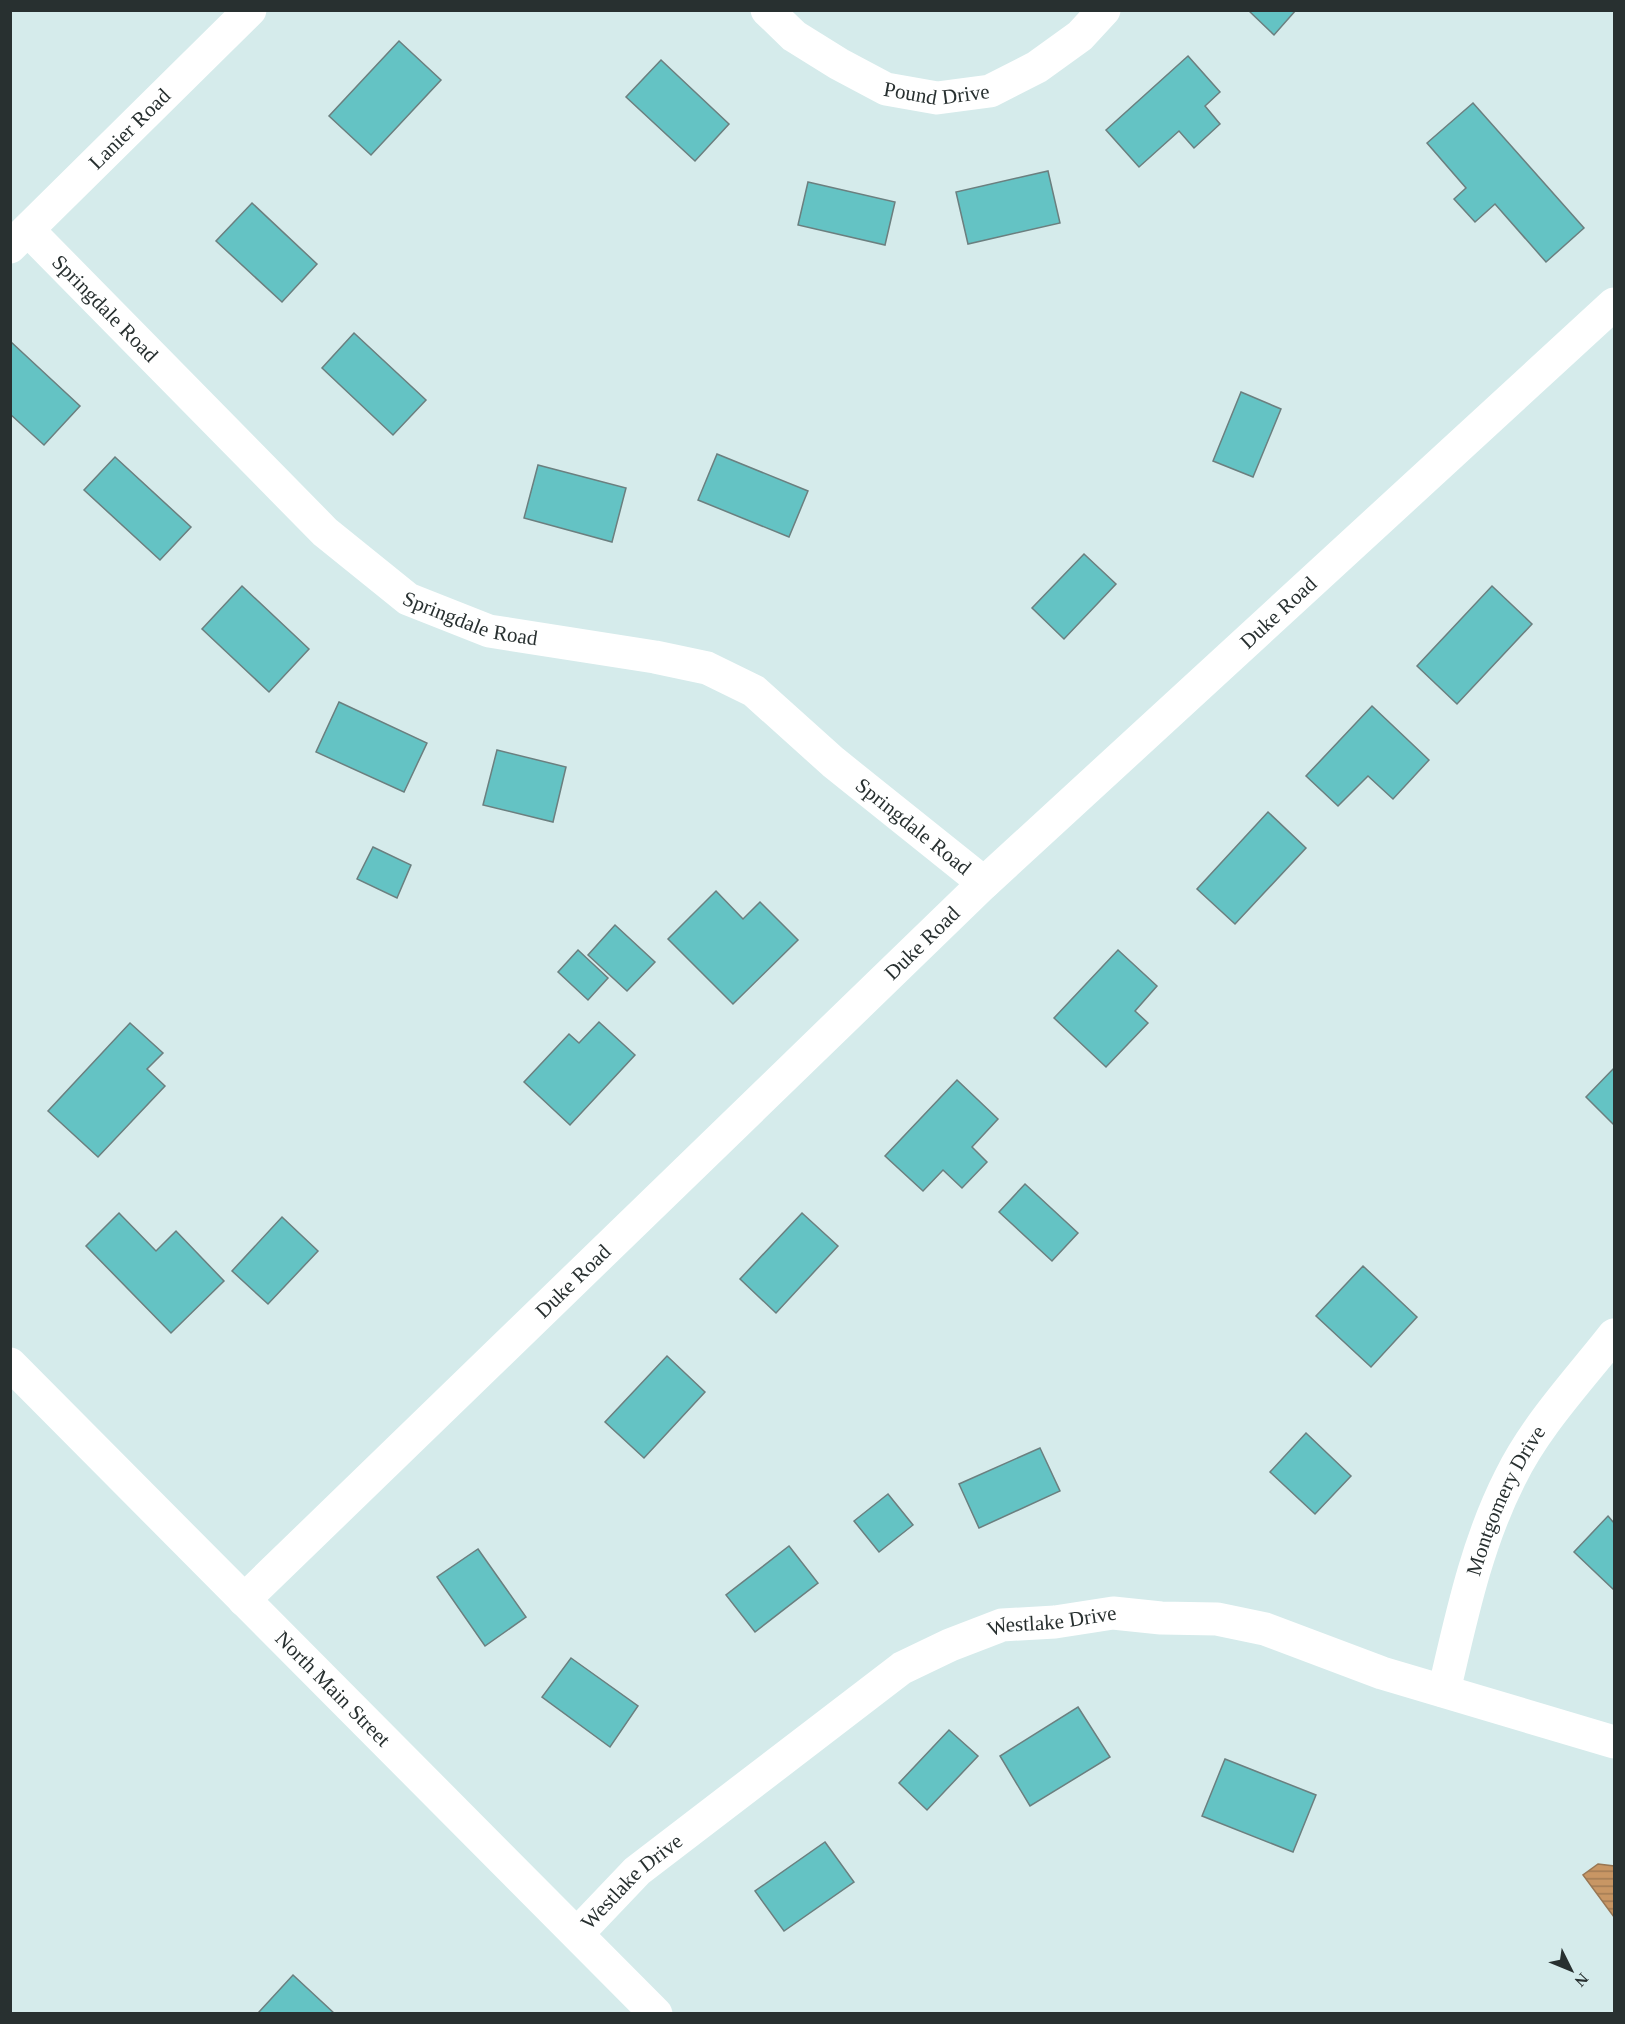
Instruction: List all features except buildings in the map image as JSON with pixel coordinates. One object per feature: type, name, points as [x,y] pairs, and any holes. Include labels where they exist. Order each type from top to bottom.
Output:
[{"type":"street","name":"Lanier Road","points":[[19,238],[250,10]]},
{"type":"street","name":"Pound Drive","points":[[767,10],[794,36],[886,89],[937,98],[990,91],[1037,67],[1080,36],[1104,10]]},
{"type":"street","name":"Springdale Road","points":[[19,238],[325,532],[408,599],[489,631],[655,657],[707,668],[754,691],[833,762],[984,883]]},
{"type":"street","name":"Duke Road","points":[[244,1600],[984,883],[1614,304]]},
{"type":"street","name":"Montgomery Drive","points":[[1444,1691],[1467,1596],[1488,1524],[1511,1476],[1538,1431],[1614,1335]]},
{"type":"street","name":"North Main Street","points":[[10,1364],[657,2013]]},
{"type":"street","name":"Westlake Drive","points":[[577,1934],[637,1871],[902,1668],[950,1645],[1002,1625],[1055,1622],[1113,1613],[1161,1618],[1217,1619],[1266,1629],[1382,1672],[1614,1742]]},
{"type":"shaded area","points":[[1598,1864],[1614,1866],[1614,1917],[1583,1875]]}]
